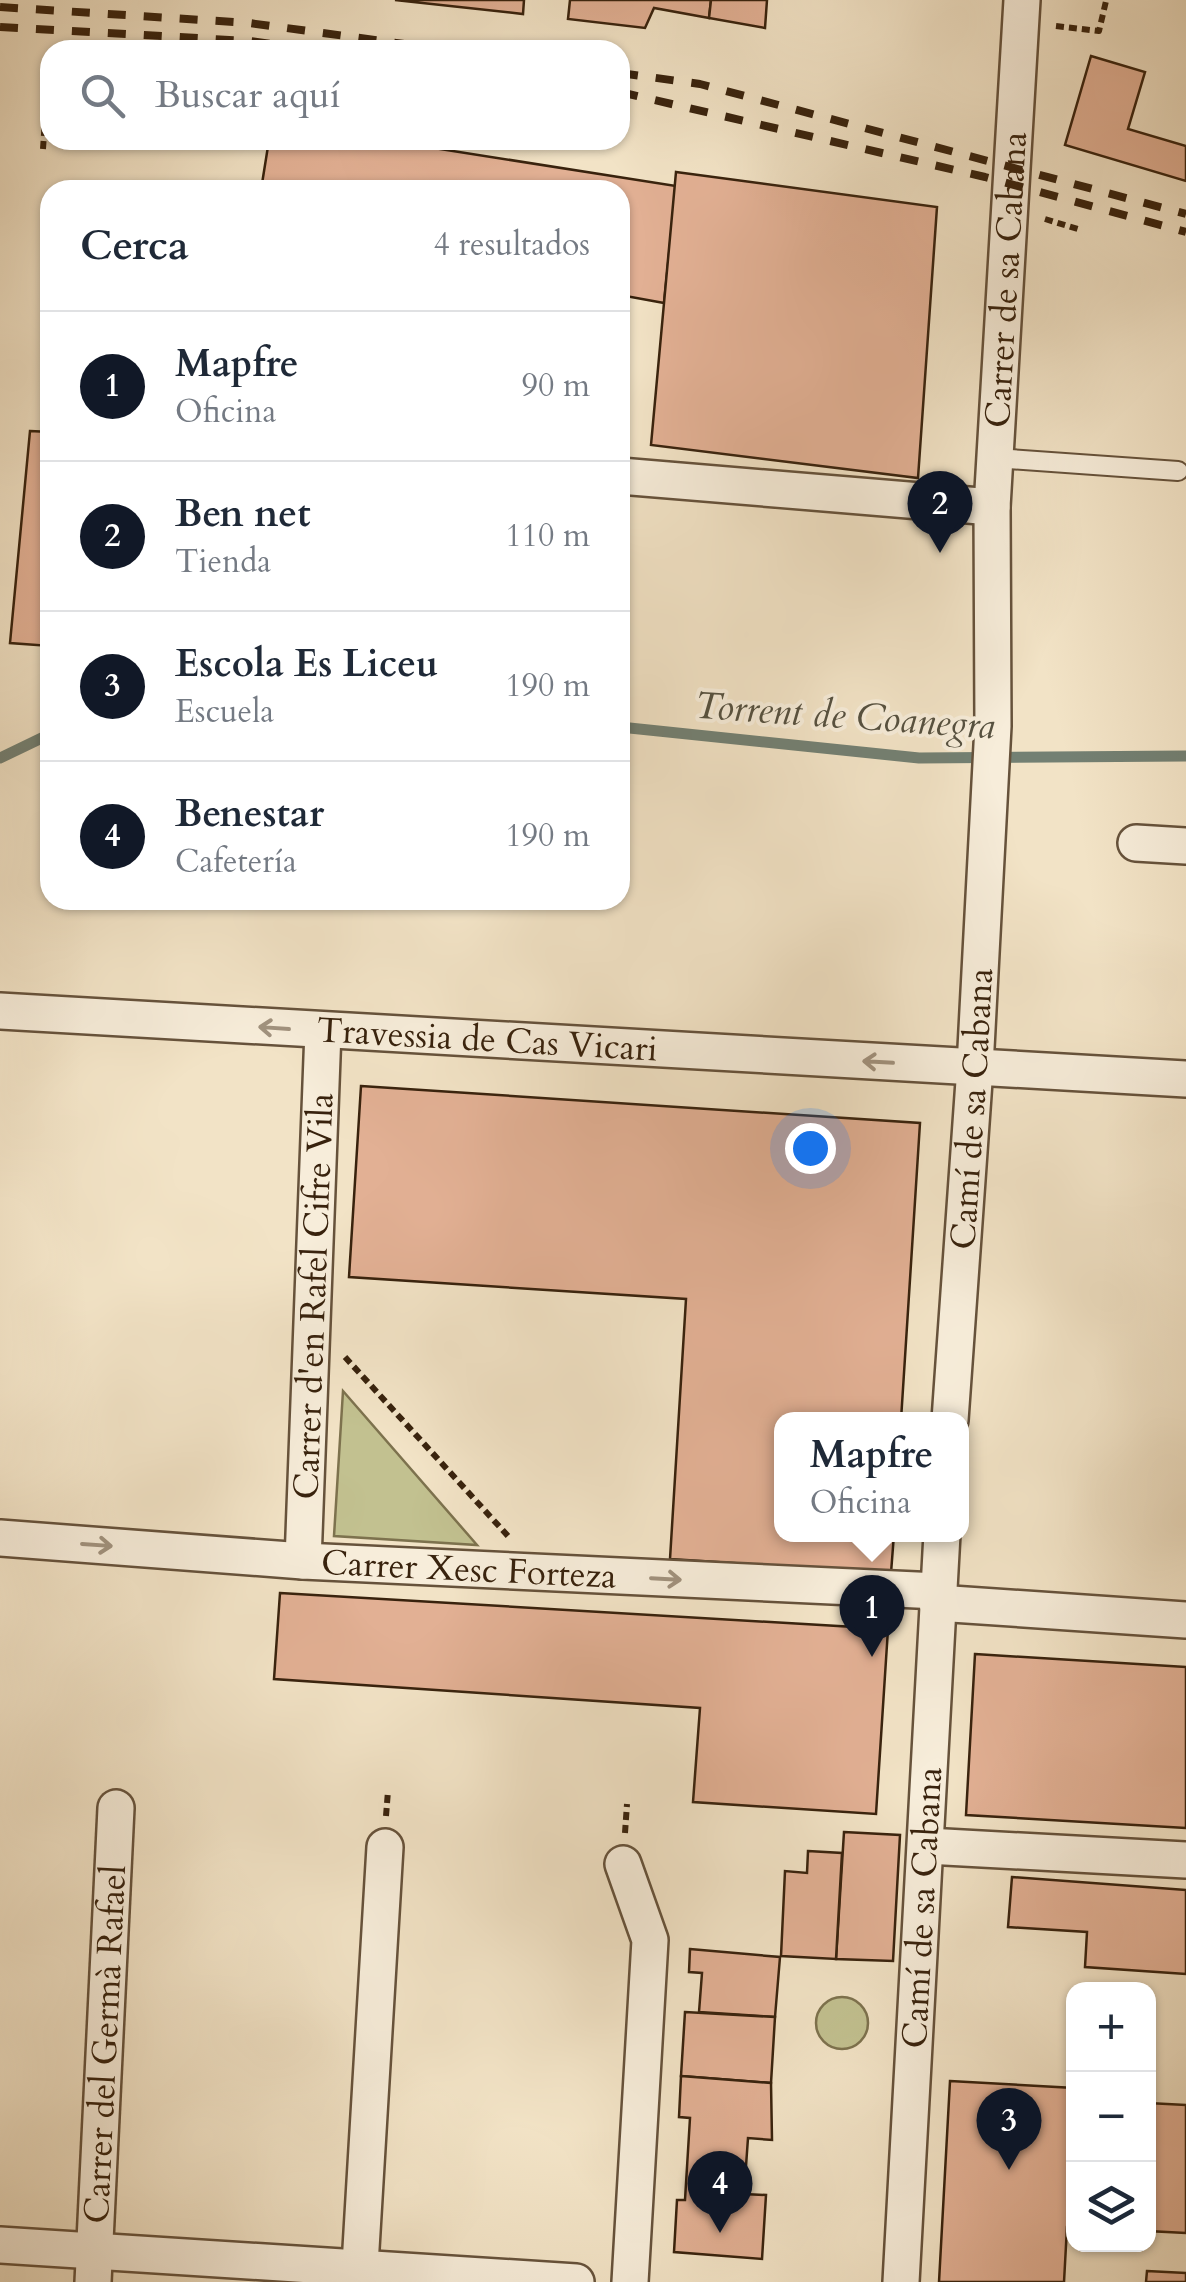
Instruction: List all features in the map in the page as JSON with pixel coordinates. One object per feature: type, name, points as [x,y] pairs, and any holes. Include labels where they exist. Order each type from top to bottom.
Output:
[{"type":"street","name":"Carrer de sa Cabana","points":[[989,799],[993,726],[992,507],[1033,12]]},
{"type":"street","points":[[630,477],[992,507]]},
{"type":"street","name":"Camí de sa Cabana","points":[[951,1412],[976,1067],[989,799]]},
{"type":"street","points":[[1136,843],[1186,846]]},
{"type":"street","name":"Travessia de Cas Vicari","points":[[0,1012],[1186,1078]]},
{"type":"street","name":"Carrer d'en Rafel Cifre Vila","points":[[303,1561],[322,1032]]},
{"type":"street","name":"Carrer Xesc Forteza","points":[[0,1538],[303,1561],[938,1597],[1186,1620]]},
{"type":"street","name":"Camí de sa Cabana","points":[[901,2282],[941,1542]]},
{"type":"street","name":"Carrer del Germà Rafael","points":[[94,2266],[116,1808]]},
{"type":"street","points":[[927,1846],[1186,1860]]},
{"type":"street","points":[[359,2275],[384,1848]]},
{"type":"street","points":[[623,1864],[650,1940],[630,2282]]},
{"type":"street","points":[[0,2244],[94,2266],[576,2282]]},
{"type":"lane","points":[[995,458],[1178,471]]},
{"type":"path","points":[[1033,12],[1099,31],[1106,2]]},
{"type":"path","points":[[1036,216],[1078,229]]},
{"type":"path","points":[[312,1316],[543,1574]]},
{"type":"shaded area","points":[[343,1391],[477,1545],[334,1536]]},
{"type":"shaded area","points":[[842,1997],[860,2005],[868,2023],[860,2041],[842,2049],[824,2041],[816,2023],[824,2005]]},
{"type":"building","points":[[395,0],[524,0],[523,14]]},
{"type":"building","points":[[570,0],[711,0],[709,18],[654,8],[645,28],[568,19]]},
{"type":"building","points":[[711,0],[767,0],[765,28],[709,18]]},
{"type":"building","points":[[1091,56],[1145,72],[1128,129],[1186,146],[1186,181],[1065,145]]},
{"type":"building","points":[[267,150],[447,150],[676,186],[664,303],[630,297],[630,180],[263,180]]},
{"type":"building","points":[[676,172],[937,207],[918,478],[651,445]]},
{"type":"building","points":[[30,431],[40,432],[40,645],[10,643]]},
{"type":"building","points":[[361,1086],[920,1123],[902,1412],[774,1412],[774,1542],[893,1542],[891,1573],[670,1559],[686,1299],[349,1277]]},
{"type":"building","points":[[280,1593],[888,1629],[876,1814],[693,1802],[700,1708],[274,1679]]},
{"type":"building","points":[[975,1654],[1186,1667],[1186,1828],[966,1815]]},
{"type":"building","points":[[844,1832],[900,1835],[893,1961],[836,1959]]},
{"type":"building","points":[[808,1851],[842,1853],[836,1959],[781,1956],[785,1871],[807,1873]]},
{"type":"building","points":[[1012,1877],[1186,1890],[1186,1974],[1085,1967],[1087,1932],[1008,1927]]},
{"type":"building","points":[[690,1949],[780,1957],[775,2017],[699,2012],[702,1973],[689,1972]]},
{"type":"building","points":[[685,2012],[775,2017],[771,2083],[681,2076]]},
{"type":"building","points":[[681,2076],[771,2083],[772,2140],[748,2138],[744,2194],[766,2195],[762,2259],[674,2252],[677,2200],[685,2200],[690,2118],[679,2117]]},
{"type":"building","points":[[950,2081],[1066,2088],[1064,2282],[939,2282]]},
{"type":"building","points":[[1156,2103],[1186,2105],[1186,2233],[1156,2231]]},
{"type":"building","points":[[1147,2271],[1186,2273],[1186,2282],[1146,2282]]},
{"type":"waterway","name":"Torrent de Coanegra","points":[[630,728],[919,758],[1186,756]]},
{"type":"waterway","name":"Torrent de Coanegra","points":[[0,758],[40,739]]},
{"type":"railway","points":[[0,7],[249,23],[375,40]]},
{"type":"railway","points":[[0,27],[231,40]]},
{"type":"railway","points":[[630,74],[700,84],[1186,214]]},
{"type":"railway","points":[[630,94],[985,177],[1186,232]]},
{"type":"place","name":"Ben net","points":[[940,553]]},
{"type":"place","name":"Mapfre","points":[[872,1657]]},
{"type":"place","name":"Escola Es Liceu","points":[[1009,2170]]},
{"type":"place","name":"Benestar","points":[[720,2233]]}]
